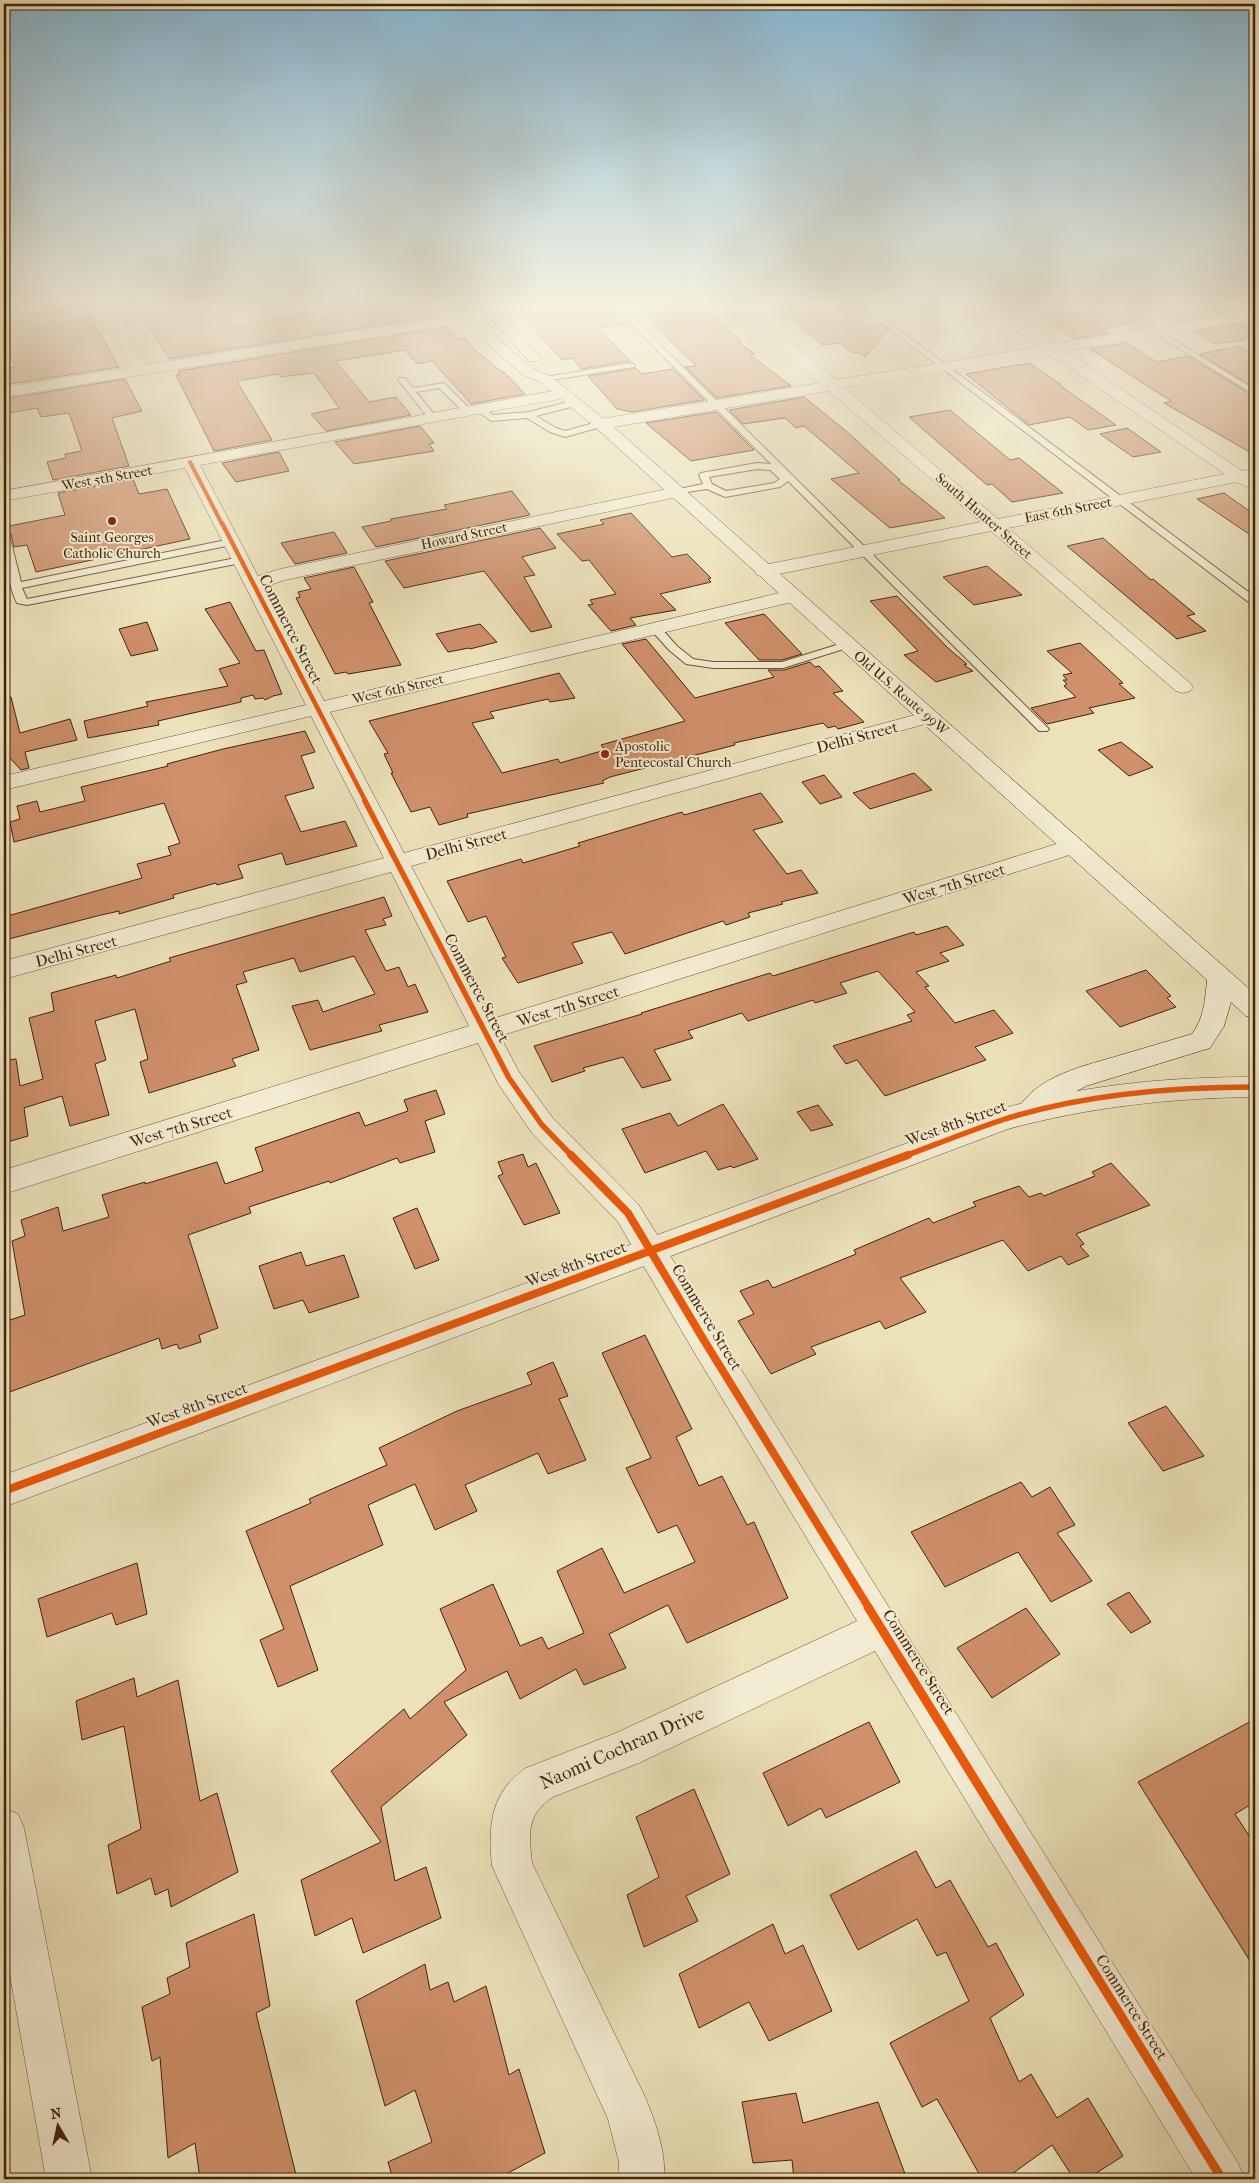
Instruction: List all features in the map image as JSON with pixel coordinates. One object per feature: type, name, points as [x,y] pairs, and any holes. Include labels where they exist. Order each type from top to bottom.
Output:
[{"type":"street","name":"West 5th Street","points":[[4,496],[491,408]]},
{"type":"street","name":"Old U.S. Route 99W","points":[[582,408],[1255,1009]]},
{"type":"street","points":[[601,424],[699,408]]},
{"type":"street","name":"South Hunter Street","points":[[858,408],[1183,687]]},
{"type":"street","points":[[1145,408],[1248,474],[1255,486]]},
{"type":"street","name":"Commerce Street","points":[[190,462],[396,863],[510,1078],[542,1125],[584,1170],[621,1204],[652,1251],[711,1350],[1222,2179]]},
{"type":"street","name":"East 6th Street","points":[[764,571],[1248,474]]},
{"type":"street","name":"Howard Street","points":[[242,562],[280,575],[677,492]]},
{"type":"street","name":"West 6th Street","points":[[4,783],[792,596]]},
{"type":"street","name":"Delhi Street","points":[[4,970],[929,717]]},
{"type":"street","name":"West 7th Street","points":[[4,1182],[1074,846]]},
{"type":"street","points":[[1030,1112],[1047,1095],[1076,1080],[1200,1041],[1212,1028],[1218,1005],[1220,977]]},
{"type":"street","name":"West 8th Street","points":[[4,1492],[1002,1120],[1054,1106],[1117,1095],[1156,1091],[1255,1087]]},
{"type":"street","name":"Naomi Cochran Drive","points":[[641,2179],[642,2162],[630,2114],[512,1866],[509,1839],[512,1814],[528,1790],[540,1782],[625,1749],[883,1628]]},
{"type":"street","points":[[4,1828],[69,2179]]},
{"type":"lane","points":[[424,408],[433,418]]},
{"type":"lane","points":[[471,408],[491,418],[529,415],[546,408]]},
{"type":"lane","points":[[719,408],[1043,729]]},
{"type":"lane","points":[[998,408],[1255,602]]},
{"type":"lane","points":[[529,415],[553,430],[565,434],[601,424]]},
{"type":"lane","points":[[677,492],[708,486],[725,494],[777,485],[785,479],[773,467],[757,466],[704,475],[708,486]]},
{"type":"lane","points":[[4,534],[10,551],[9,557],[16,586],[22,601],[27,602],[242,562]]},
{"type":"lane","points":[[16,586],[120,566],[242,562]]},
{"type":"lane","points":[[655,628],[673,648],[690,662],[713,666],[783,665],[846,645]]},
{"type":"building","points":[[4,408],[140,408],[142,411],[112,418],[129,466],[53,480],[47,462],[66,458],[65,454],[82,451],[69,413],[41,417],[37,408],[4,414]]},
{"type":"building","points":[[192,408],[253,408],[272,440],[214,451]]},
{"type":"building","points":[[339,408],[405,408],[411,415],[326,431],[311,414]]},
{"type":"building","points":[[616,408],[657,408],[632,412]]},
{"type":"building","points":[[741,408],[817,408],[900,480],[898,480],[945,518],[890,528],[831,479],[859,473],[804,426],[796,428],[785,418],[743,424],[729,410]]},
{"type":"building","points":[[1008,408],[1092,408],[1116,425],[1088,430],[1070,417],[1029,425]]},
{"type":"building","points":[[1173,408],[1255,408],[1255,455]]},
{"type":"building","points":[[950,410],[1010,460],[1019,458],[1063,493],[1012,502],[992,484],[987,485],[909,417]]},
{"type":"building","points":[[716,412],[754,450],[691,461],[646,423]]},
{"type":"building","points":[[420,426],[434,443],[429,444],[434,451],[354,464],[335,442]]},
{"type":"building","points":[[1127,428],[1161,452],[1133,457],[1100,434]]},
{"type":"building","points":[[279,452],[289,471],[236,482],[222,463]]},
{"type":"building","points":[[133,479],[139,494],[167,489],[190,539],[36,572],[27,545],[14,547],[11,534],[4,529],[4,527],[65,515],[58,493]]},
{"type":"building","points":[[512,491],[530,515],[376,547],[362,527],[391,521],[391,519],[447,509],[444,505]]},
{"type":"building","points":[[1224,493],[1255,515],[1255,538],[1197,499]]},
{"type":"building","points":[[631,513],[672,557],[687,554],[711,578],[708,579],[711,582],[660,594],[676,610],[630,618],[636,625],[611,631],[588,605],[593,604],[590,600],[616,594],[589,560],[582,561],[557,534],[604,524],[600,520]]},
{"type":"building","points":[[540,528],[556,548],[522,557],[535,575],[524,577],[552,627],[531,632],[484,571],[404,588],[385,561]]},
{"type":"building","points":[[334,532],[347,553],[295,564],[281,543]]},
{"type":"building","points":[[1103,538],[1151,580],[1153,579],[1195,614],[1187,616],[1206,631],[1177,639],[1067,546]]},
{"type":"building","points":[[987,566],[1022,595],[974,605],[943,577]]},
{"type":"building","points":[[354,567],[373,602],[369,603],[401,665],[348,674],[346,672],[335,674],[296,598],[300,597],[298,592],[311,589],[304,578]]},
{"type":"building","points":[[897,596],[949,649],[967,664],[964,665],[973,671],[936,682],[904,655],[918,651],[870,601]]},
{"type":"building","points":[[230,602],[256,651],[264,650],[282,694],[265,700],[263,698],[255,699],[253,695],[241,698],[241,702],[158,721],[159,725],[88,738],[84,721],[148,706],[146,702],[228,686],[219,669],[240,663],[205,609]]},
{"type":"building","points":[[764,614],[802,654],[782,660],[759,660],[725,623]]},
{"type":"building","points":[[147,622],[158,650],[131,656],[119,629]]},
{"type":"building","points":[[480,624],[497,642],[448,652],[436,634]]},
{"type":"building","points":[[646,639],[695,698],[774,677],[768,670],[784,670],[810,662],[815,667],[819,666],[843,691],[833,693],[864,722],[838,729],[835,726],[828,728],[823,723],[734,743],[735,745],[610,777],[602,781],[604,783],[467,814],[468,817],[439,825],[430,807],[411,812],[391,773],[393,773],[384,754],[388,753],[369,721],[559,673],[575,698],[550,702],[548,699],[490,712],[494,718],[472,723],[502,773],[558,759],[560,763],[605,750],[601,745],[685,721],[622,644]]},
{"type":"building","points":[[1080,643],[1123,683],[1119,684],[1135,698],[1089,708],[1094,713],[1047,724],[1031,708],[1076,697],[1064,686],[1067,684],[1063,680],[1067,680],[1063,675],[1072,673],[1047,651]]},
{"type":"building","points":[[11,697],[20,733],[70,719],[77,740],[25,752],[29,768],[21,770],[8,756],[4,756],[4,698]]},
{"type":"building","points":[[305,731],[315,752],[301,756],[314,788],[285,796],[301,832],[345,821],[357,846],[286,865],[282,853],[238,865],[243,878],[217,885],[216,883],[173,895],[174,898],[119,914],[119,911],[9,939],[4,917],[142,878],[137,864],[171,855],[168,847],[180,843],[164,803],[14,842],[10,822],[20,819],[17,806],[37,801],[40,812],[85,801],[81,787],[168,766],[167,764],[223,749]]},
{"type":"building","points":[[1121,742],[1153,767],[1129,776],[1098,750]]},
{"type":"building","points":[[914,773],[932,790],[870,809],[853,793]]},
{"type":"building","points":[[824,775],[842,797],[820,804],[802,782]]},
{"type":"building","points":[[761,793],[783,822],[753,830],[787,874],[801,870],[818,893],[781,902],[783,904],[748,913],[750,917],[726,925],[723,921],[625,954],[612,932],[572,943],[583,963],[518,983],[502,958],[506,957],[486,916],[468,922],[447,881],[521,859],[523,863],[580,846],[578,843],[682,812],[684,815]]},
{"type":"building","points":[[384,897],[392,916],[383,919],[386,925],[365,930],[386,971],[399,967],[408,987],[415,984],[428,1012],[379,1025],[382,1031],[310,1050],[292,1006],[318,1000],[323,1012],[375,994],[354,956],[300,972],[294,958],[243,972],[247,982],[236,985],[259,1050],[232,1059],[236,1066],[149,1093],[140,1062],[148,1059],[135,1009],[95,1021],[106,1060],[95,1064],[109,1115],[70,1126],[62,1096],[24,1108],[28,1136],[4,1143],[4,1060],[16,1059],[20,1086],[43,1079],[29,1018],[54,1011],[51,993],[116,975],[117,978],[171,961],[169,958]]},
{"type":"building","points":[[947,926],[964,945],[940,953],[949,961],[916,972],[929,986],[925,987],[955,1023],[994,1010],[1013,1033],[975,1047],[986,1060],[885,1096],[857,1060],[846,1064],[833,1046],[912,1021],[907,1015],[915,1012],[878,971],[840,983],[847,993],[815,1003],[813,1000],[748,1021],[742,1013],[688,1031],[693,1038],[654,1050],[671,1080],[642,1088],[623,1057],[583,1068],[585,1071],[552,1082],[534,1046],[770,973],[773,976],[914,932],[916,935]]},
{"type":"building","points":[[1146,970],[1171,996],[1167,998],[1176,1007],[1120,1027],[1086,991]]},
{"type":"building","points":[[436,1090],[445,1114],[425,1121],[435,1152],[400,1163],[397,1158],[330,1183],[329,1181],[249,1207],[251,1213],[188,1235],[218,1328],[199,1335],[201,1342],[179,1349],[177,1344],[162,1349],[159,1338],[4,1394],[4,1322],[25,1315],[12,1241],[25,1236],[21,1220],[58,1207],[63,1231],[109,1217],[102,1195],[217,1162],[225,1184],[263,1171],[255,1148],[359,1112],[365,1126],[408,1111],[404,1100]]},
{"type":"building","points":[[723,1104],[758,1159],[733,1168],[731,1166],[718,1170],[706,1151],[645,1173],[622,1129],[670,1113],[678,1126]]},
{"type":"building","points":[[818,1105],[833,1125],[811,1131],[797,1112]]},
{"type":"building","points":[[523,1154],[528,1167],[536,1163],[560,1213],[524,1225],[498,1176],[503,1174],[498,1162]]},
{"type":"building","points":[[1111,1163],[1150,1205],[1076,1234],[1084,1244],[1080,1246],[1089,1256],[1068,1265],[1061,1256],[1028,1271],[1003,1240],[900,1278],[926,1312],[885,1329],[880,1321],[811,1347],[816,1354],[771,1374],[738,1321],[754,1314],[740,1291],[768,1280],[773,1288],[856,1254],[854,1250],[929,1218],[933,1223],[976,1206],[973,1202],[1019,1186],[1029,1197],[1041,1193],[1044,1196],[1095,1176],[1092,1172]]},
{"type":"building","points":[[417,1208],[439,1260],[415,1269],[393,1218]]},
{"type":"building","points":[[301,1252],[306,1266],[344,1255],[359,1297],[309,1313],[303,1300],[274,1309],[259,1266]]},
{"type":"building","points":[[645,1335],[692,1429],[676,1437],[699,1486],[722,1476],[747,1525],[754,1522],[788,1598],[687,1643],[668,1605],[609,1634],[626,1668],[584,1685],[576,1669],[520,1699],[507,1671],[444,1702],[467,1735],[381,1807],[395,1881],[426,1867],[441,1918],[363,1953],[352,1918],[315,1936],[301,1880],[381,1842],[331,1771],[404,1709],[410,1719],[466,1670],[440,1609],[493,1584],[520,1646],[542,1637],[548,1649],[584,1633],[557,1571],[602,1548],[624,1593],[695,1562],[677,1525],[658,1533],[626,1468],[651,1458],[602,1353]]},
{"type":"building","points":[[553,1362],[568,1396],[559,1399],[586,1460],[548,1474],[538,1453],[465,1485],[477,1511],[435,1530],[415,1484],[368,1505],[383,1545],[290,1586],[318,1670],[278,1687],[260,1640],[284,1629],[246,1531],[311,1503],[309,1499],[387,1465],[379,1448],[457,1411],[532,1384],[527,1373]]},
{"type":"building","points":[[1166,1406],[1204,1456],[1163,1471],[1128,1423]]},
{"type":"building","points":[[1021,1482],[1032,1497],[1050,1487],[1075,1525],[1057,1533],[1092,1581],[1051,1602],[1018,1552],[945,1587],[911,1532]]},
{"type":"building","points":[[137,1563],[147,1614],[116,1625],[112,1613],[47,1637],[38,1599]]},
{"type":"building","points":[[1129,1592],[1151,1622],[1131,1633],[1107,1604]]},
{"type":"building","points":[[1026,1608],[1060,1654],[992,1698],[957,1648]]},
{"type":"building","points":[[134,1678],[137,1697],[178,1680],[200,1801],[217,1793],[238,1872],[171,1907],[168,1889],[155,1895],[151,1878],[117,1894],[108,1845],[141,1829],[124,1726],[82,1740],[76,1701]]},
{"type":"building","points":[[1255,1719],[1255,1802],[1235,1814],[1255,1845],[1255,1969],[1138,1782]]},
{"type":"building","points":[[869,1722],[900,1782],[826,1818],[821,1808],[788,1826],[763,1773]]},
{"type":"building","points":[[694,1789],[730,1874],[686,1896],[698,1921],[644,1947],[627,1895],[659,1877],[636,1817]]},
{"type":"building","points":[[916,1851],[936,1888],[950,1880],[988,1947],[996,1943],[1024,1995],[990,2018],[1019,2082],[1031,2074],[1057,2118],[1088,2098],[1123,2156],[1087,2179],[1074,2179],[1052,2145],[1005,2179],[982,2179],[937,2099],[922,2107],[890,2043],[969,2001],[946,1952],[937,1956],[917,1919],[858,1950],[830,1895]]},
{"type":"building","points":[[254,1914],[270,2006],[256,2013],[297,2179],[200,2179],[195,2143],[168,2158],[160,2057],[152,2061],[142,2007],[170,1994],[167,1978],[190,1967],[186,1943]]},
{"type":"building","points":[[773,1924],[785,1954],[803,1945],[832,2011],[769,2041],[749,2002],[699,2028],[679,1974]]},
{"type":"building","points":[[425,1964],[430,1990],[448,1982],[454,2002],[486,1986],[509,2075],[519,2069],[545,2153],[497,2179],[393,2179],[388,2162],[432,2142],[415,2090],[385,2106],[356,2001]]},
{"type":"building","points":[[796,2093],[803,2123],[878,2102],[907,2179],[794,2179],[792,2160],[753,2163],[742,2102]]},
{"type":"cycle path","points":[[190,462],[509,1078],[542,1125],[628,1213],[705,1342],[1222,2179]]},
{"type":"cycle path","points":[[4,1491],[1002,1120],[1064,1105],[1127,1094],[1191,1088],[1255,1087]]},
{"type":"place","name":"Saint Georges Catholic Church","points":[[112,521]]},
{"type":"place","name":"Apostolic Pentecostal Church","points":[[605,754]]}]
